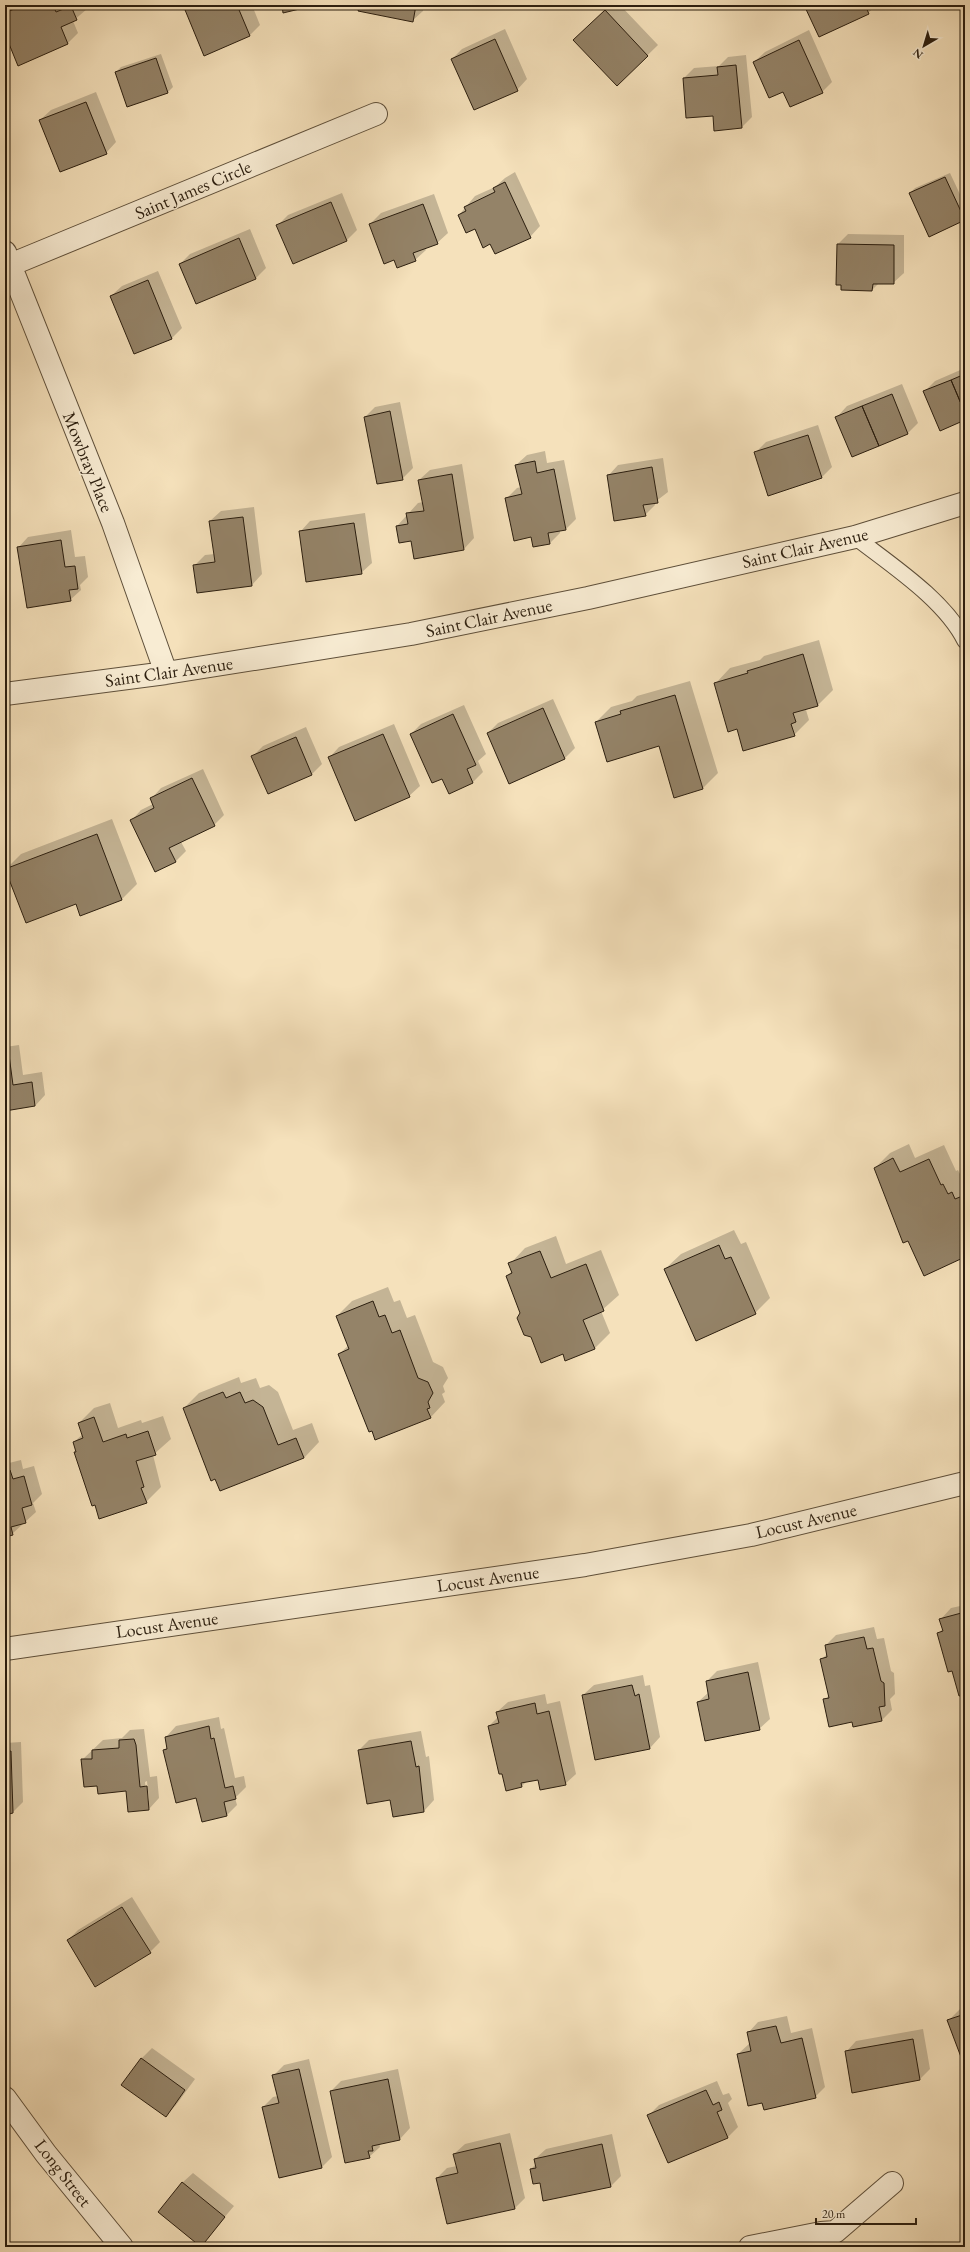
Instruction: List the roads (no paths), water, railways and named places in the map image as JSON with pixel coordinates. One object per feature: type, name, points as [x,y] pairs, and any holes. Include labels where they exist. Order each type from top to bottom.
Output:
[{"type":"street","name":"Saint James Circle","points":[[8,259],[376,114]]},
{"type":"street","name":"Mowbray Place","points":[[8,259],[113,523],[166,673]]},
{"type":"street","name":"Saint Clair Avenue","points":[[5,694],[166,673],[411,634],[588,598],[855,537],[965,504]]},
{"type":"street","name":"Locust Avenue","points":[[5,1649],[585,1565],[751,1535],[965,1482]]},
{"type":"street","name":"Long Street","points":[[5,2098],[46,2154],[122,2247]]},
{"type":"street","points":[[750,2247],[835,2232],[892,2183]]},
{"type":"lane","points":[[855,537],[920,587],[959,630],[965,641]]}]
